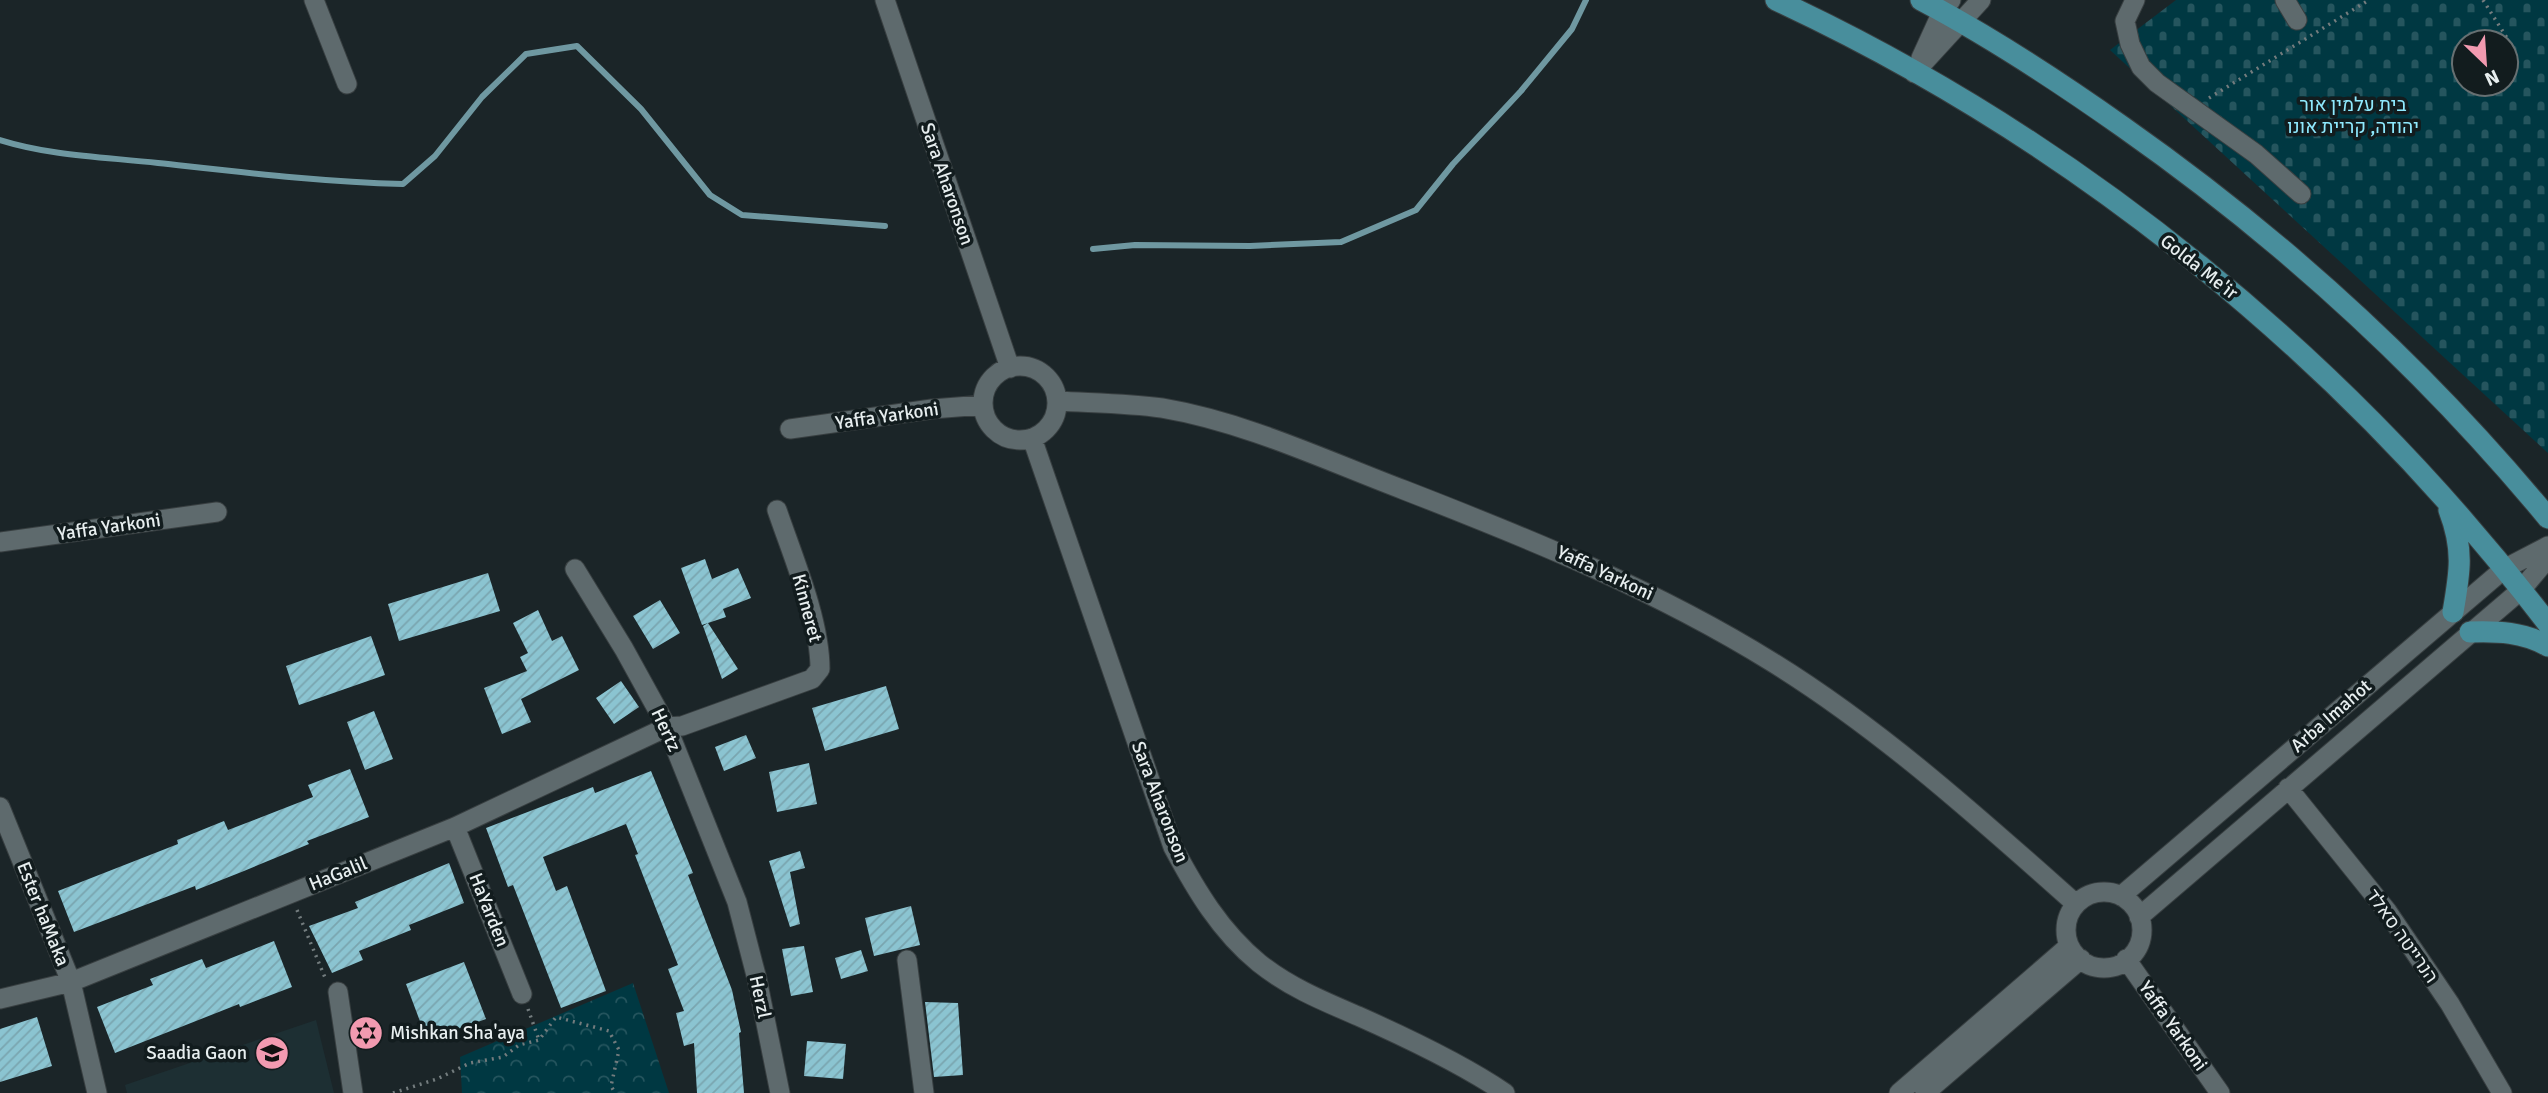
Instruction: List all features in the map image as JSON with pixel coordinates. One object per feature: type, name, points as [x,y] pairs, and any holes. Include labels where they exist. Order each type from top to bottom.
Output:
[{"type":"main road","name":"Golda Me'ir","points":[[1776,0],[1914,73],[2031,144],[2123,208],[2215,279],[2357,407],[2446,502],[2548,624]]},
{"type":"main road","points":[[1921,0],[1947,6],[1962,23],[2068,88],[2164,155],[2303,266],[2438,394],[2548,517]]},
{"type":"main road","points":[[2446,502],[2460,547],[2461,568],[2453,612]]},
{"type":"main road","points":[[2470,632],[2517,633],[2548,646]]},
{"type":"street","points":[[314,0],[347,84]]},
{"type":"street","name":"Sara Aharonson","points":[[885,0],[1010,368]]},
{"type":"street","points":[[1914,73],[1981,0]]},
{"type":"street","points":[[2135,0],[2125,21],[2130,44],[2141,67],[2157,83],[2256,154],[2301,194]]},
{"type":"street","points":[[2285,0],[2297,20]]},
{"type":"street","points":[[1914,73],[1947,6]]},
{"type":"street","points":[[1018,366],[1033,368],[1046,376],[1054,387],[1058,401],[1055,416],[1048,429],[1022,440],[1007,438],[995,430],[986,419],[983,405],[985,391],[993,378],[1018,366]]},
{"type":"street","name":"Yaffa Yarkoni","points":[[1058,401],[1162,408],[1213,420],[1486,522],[1564,553],[1648,592],[1773,662],[1872,730],[1980,819],[2076,904]]},
{"type":"street","name":"Yaffa Yarkoni","points":[[790,429],[932,409],[983,405]]},
{"type":"street","name":"Sara Aharonson","points":[[1032,438],[1173,847],[1199,894],[1222,926],[1259,962],[1306,994],[1372,1023],[1505,1093]]},
{"type":"street","name":"Kinneret","points":[[667,727],[682,726],[800,684],[812,679],[820,669],[820,656],[805,594],[777,510]]},
{"type":"street","name":"Yaffa Yarkoni","points":[[0,542],[217,512]]},
{"type":"street","name":"Arba Imahot","points":[[2121,896],[2504,569],[2548,546]]},
{"type":"street","name":"Arba Imahot","points":[[2139,917],[2521,590],[2548,558]]},
{"type":"street","name":"Hertz","points":[[575,569],[667,727],[737,902]]},
{"type":"street","name":"HaGalil","points":[[0,999],[71,982],[455,827],[667,727]]},
{"type":"street","name":"הנרייטה סאלד","points":[[2288,788],[2387,911],[2450,1004],[2502,1093]]},
{"type":"street","name":"Ester haMaka","points":[[0,807],[71,982],[97,1093]]},
{"type":"street","name":"HaYarden","points":[[455,827],[522,994]]},
{"type":"street","points":[[2102,891],[2121,896],[2130,902],[2139,917],[2139,942],[2120,964],[2105,967],[2090,965],[2075,953],[2066,932],[2068,916],[2076,904],[2088,895],[2102,891]]},
{"type":"street","name":"Herzl","points":[[737,902],[757,979],[780,1093]]},
{"type":"street","points":[[1933,1091],[2075,953]]},
{"type":"street","points":[[1899,1093],[2075,953]]},
{"type":"street","name":"Yaffa Yarkoni","points":[[2126,959],[2220,1093]]},
{"type":"street","points":[[907,960],[924,1093]]},
{"type":"street","points":[[338,992],[353,1093]]},
{"type":"path","points":[[2193,108],[2369,0]]},
{"type":"path","points":[[2483,0],[2501,28]]},
{"type":"path","points":[[290,894],[326,981],[338,992]]},
{"type":"path","points":[[522,994],[539,1040]]},
{"type":"path","points":[[393,1093],[438,1079],[470,1063],[503,1057],[519,1045],[539,1040],[556,1017],[609,1031],[619,1050],[611,1086],[615,1093]]},
{"type":"shaded area","name":"Saadia Gaon","points":[[316,1020],[334,1093],[127,1093],[125,1085]]},
{"type":"green space","name":"בית עלמין אור יהודה, קריית אונו","points":[[2176,0],[2548,0],[2548,453],[2110,50]]},
{"type":"green space","points":[[633,983],[669,1093],[462,1093],[460,1057]]},
{"type":"building","points":[[705,559],[712,579],[738,568],[751,598],[723,609],[726,617],[702,625],[681,568]]},
{"type":"building","points":[[488,573],[500,611],[399,641],[388,604]]},
{"type":"building","points":[[660,600],[680,633],[653,649],[633,616]]},
{"type":"building","points":[[538,610],[552,641],[562,636],[579,670],[521,699],[531,722],[502,734],[484,688],[527,671],[520,657],[528,653],[513,623]]},
{"type":"building","points":[[708,623],[738,669],[722,679],[703,626]]},
{"type":"building","points":[[371,636],[385,675],[299,705],[286,666]]},
{"type":"building","points":[[621,681],[639,707],[614,724],[596,698]]},
{"type":"building","points":[[886,686],[899,729],[825,751],[812,708]]},
{"type":"building","points":[[374,711],[393,759],[365,770],[347,722]]},
{"type":"building","points":[[746,735],[756,758],[724,771],[715,747]]},
{"type":"building","points":[[809,763],[817,804],[777,812],[769,772]]},
{"type":"building","points":[[350,769],[369,817],[196,890],[195,886],[74,932],[58,891],[178,844],[177,840],[224,821],[228,830],[313,797],[308,785]]},
{"type":"building","points":[[651,771],[693,873],[688,875],[732,990],[741,1032],[744,1093],[697,1093],[694,1043],[684,1046],[676,1013],[684,1011],[668,969],[678,965],[635,855],[638,854],[626,824],[543,857],[556,891],[567,886],[606,991],[561,1008],[513,885],[508,887],[486,828],[593,787],[595,793]]},
{"type":"building","points":[[800,851],[805,868],[790,872],[800,924],[790,927],[769,861]]},
{"type":"building","points":[[449,863],[464,903],[409,925],[411,930],[359,951],[363,960],[332,973],[309,926],[358,908],[355,902]]},
{"type":"building","points":[[911,906],[920,945],[874,956],[865,918]]},
{"type":"building","points":[[274,941],[292,987],[240,1007],[239,1004],[115,1053],[97,1007],[153,985],[150,979],[202,959],[206,968]]},
{"type":"building","points":[[804,946],[813,992],[791,996],[782,949]]},
{"type":"building","points":[[861,950],[868,971],[841,979],[835,958]]},
{"type":"building","points":[[464,962],[486,1019],[427,1040],[406,984]]},
{"type":"building","points":[[925,1002],[958,1003],[963,1075],[934,1077]]},
{"type":"building","points":[[37,1017],[52,1066],[0,1082],[0,1029]]},
{"type":"building","points":[[807,1041],[846,1044],[843,1079],[804,1076]]},
{"type":"waterway","points":[[1093,249],[1135,245],[1250,246],[1341,242],[1416,210],[1572,29],[1586,0]]},
{"type":"waterway","points":[[0,140],[39,150],[78,155],[311,179],[403,184],[435,156],[482,97],[526,54],[577,46],[641,109],[710,195],[742,215],[885,226]]},
{"type":"place","name":"Mishkan Sha'aya","points":[[366,1033]]},
{"type":"place","name":"Saadia Gaon","points":[[272,1053]]}]
